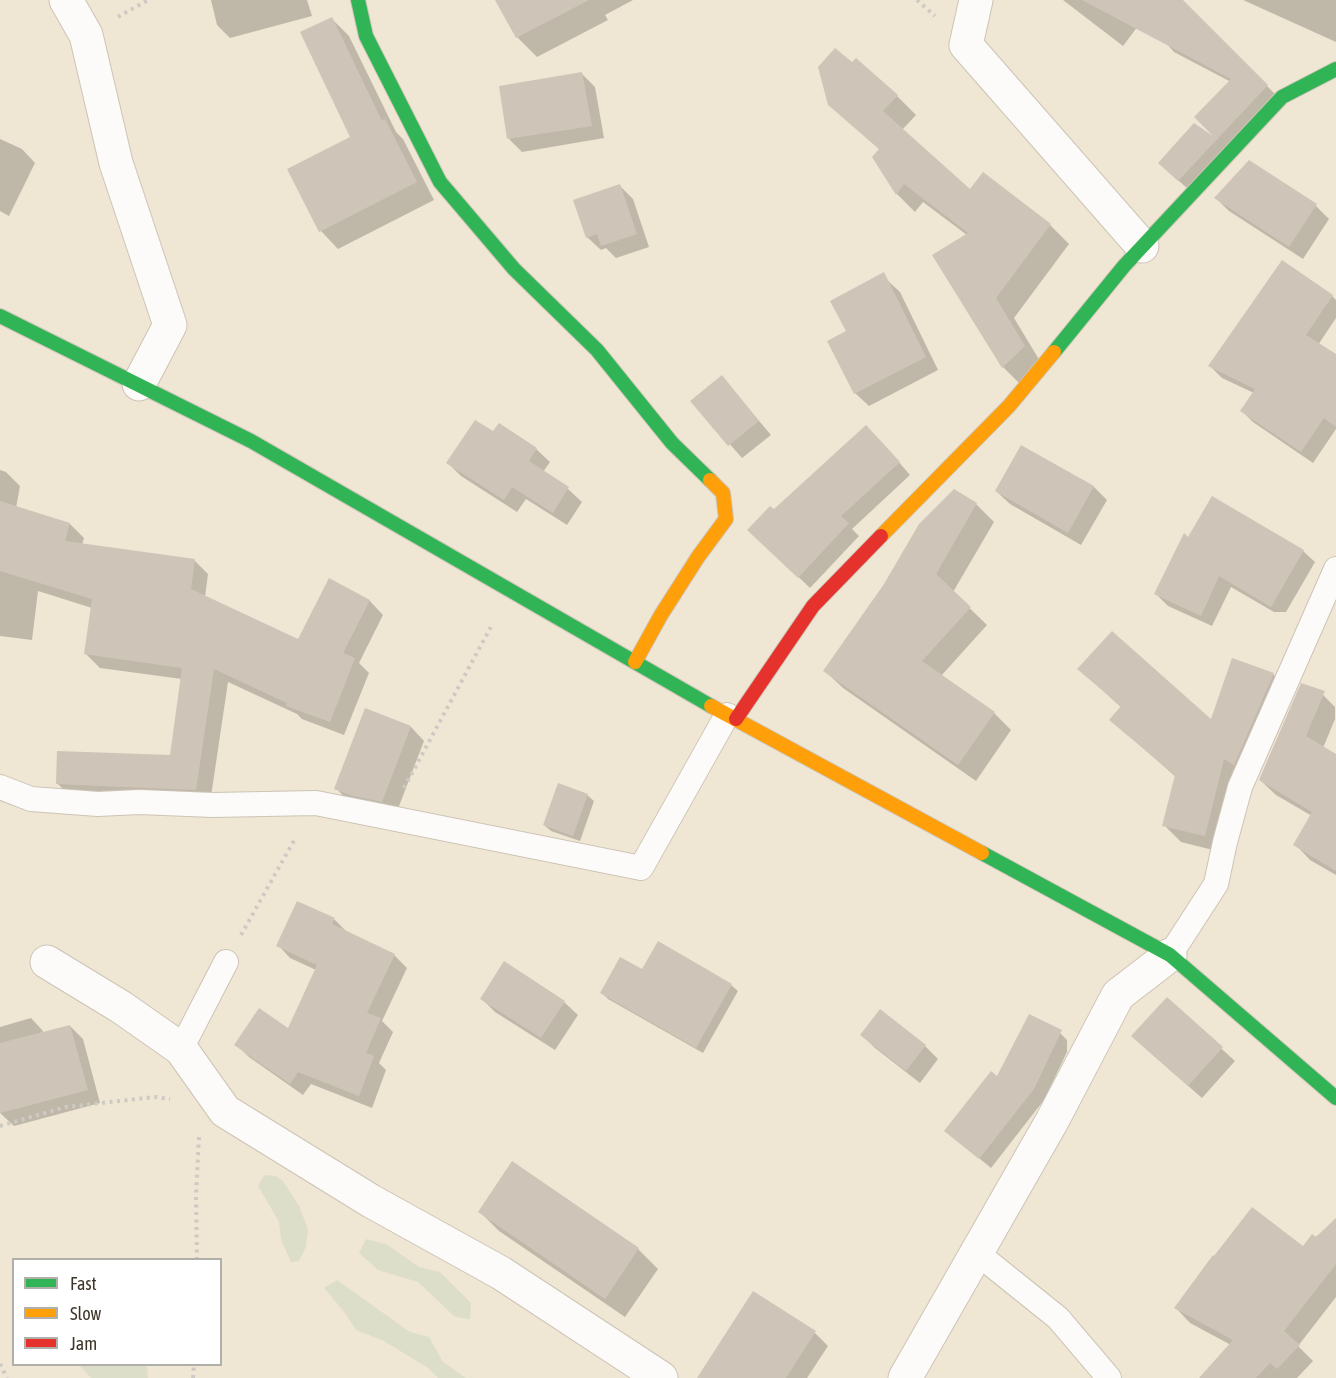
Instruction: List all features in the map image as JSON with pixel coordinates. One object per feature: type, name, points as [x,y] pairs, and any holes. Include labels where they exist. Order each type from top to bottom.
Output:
[{"type":"street","points":[[66,0],[86,35],[116,163],[170,325],[139,384]]},
{"type":"street","points":[[358,0],[366,36],[440,182],[514,269],[597,350],[672,443],[723,493],[726,519],[698,556],[635,662]]},
{"type":"street","points":[[975,0],[966,45],[1142,246]]},
{"type":"street","points":[[732,717],[813,606],[1009,406],[1142,246],[1282,96],[1336,69]]},
{"type":"street","points":[[0,316],[250,441],[732,717],[1170,955],[1336,1098]]},
{"type":"street","points":[[905,1378],[1052,1121],[1118,995],[1170,955]]},
{"type":"street","points":[[47,962],[121,1007],[181,1049],[225,1111],[370,1201],[501,1273],[661,1378]]},
{"type":"lane","points":[[1170,955],[1216,884],[1240,787],[1336,569]]},
{"type":"lane","points":[[0,788],[31,799],[98,804],[139,801],[213,805],[315,803],[641,868],[732,717]]},
{"type":"lane","points":[[181,1049],[226,962]]},
{"type":"lane","points":[[976,1253],[1058,1318],[1109,1378]]},
{"type":"path","points":[[388,818],[488,629],[515,593]]},
{"type":"path","points":[[226,962],[315,803]]},
{"type":"path","points":[[0,1126],[66,1107],[155,1097],[178,1099]]},
{"type":"path","points":[[197,1258],[196,1194],[199,1137]]},
{"type":"path","points":[[0,1364],[7,1378]]},
{"type":"green space","points":[[264,1175],[276,1176],[283,1181],[299,1206],[308,1229],[306,1247],[299,1261],[291,1262],[281,1240],[279,1222],[258,1186]]},
{"type":"green space","points":[[366,1239],[386,1244],[419,1267],[440,1272],[471,1303],[470,1319],[455,1317],[418,1282],[378,1270],[359,1253]]},
{"type":"green space","points":[[337,1280],[410,1332],[429,1337],[443,1362],[466,1378],[438,1378],[428,1368],[384,1341],[356,1330],[324,1288]]},
{"type":"green space","points":[[80,1366],[147,1366],[148,1378],[91,1378]]},
{"type":"building","points":[[495,0],[589,0],[516,38]]},
{"type":"building","points":[[1082,0],[1183,0],[1268,85],[1178,181],[1158,163],[1194,123],[1213,136],[1194,117],[1231,79]]},
{"type":"building","points":[[332,17],[382,121],[385,119],[417,182],[319,232],[287,169],[350,137],[300,32]]},
{"type":"building","points":[[835,48],[852,62],[856,58],[898,95],[883,111],[970,189],[983,172],[1051,224],[996,298],[1025,346],[1002,368],[932,255],[968,233],[904,184],[896,195],[872,157],[879,149],[828,105],[818,67]]},
{"type":"building","points":[[582,72],[592,126],[507,139],[499,86]]},
{"type":"building","points":[[1249,160],[1317,204],[1289,247],[1214,198]]},
{"type":"building","points":[[620,184],[637,234],[601,246],[597,234],[586,238],[573,200]]},
{"type":"building","points":[[1282,260],[1333,295],[1306,335],[1336,354],[1336,427],[1324,418],[1301,452],[1240,411],[1255,389],[1208,366]]},
{"type":"building","points":[[884,272],[926,357],[854,394],[827,341],[846,331],[830,301]]},
{"type":"building","points":[[722,375],[759,421],[728,446],[690,401]]},
{"type":"building","points":[[475,420],[493,431],[499,423],[537,448],[529,461],[569,487],[553,513],[512,487],[504,500],[446,463]]},
{"type":"building","points":[[866,425],[900,462],[841,516],[849,523],[798,578],[747,530],[770,506],[774,509]]},
{"type":"building","points":[[1021,445],[1094,486],[1068,533],[995,491]]},
{"type":"building","points":[[954,489],[977,503],[936,574],[971,607],[922,661],[995,712],[958,765],[823,671],[884,584],[919,524]]},
{"type":"building","points":[[1212,496],[1304,550],[1271,607],[1219,576],[1201,616],[1154,594],[1184,533],[1188,537]]},
{"type":"building","points":[[0,501],[70,523],[65,541],[195,559],[191,589],[298,639],[329,578],[370,600],[343,653],[355,658],[330,722],[286,706],[287,703],[214,669],[196,790],[56,784],[57,751],[170,755],[182,668],[84,654],[92,599],[0,571]]},
{"type":"building","points":[[1112,631],[1211,719],[1232,658],[1274,673],[1234,765],[1224,759],[1205,836],[1162,826],[1175,775],[1109,720],[1121,706],[1077,669]]},
{"type":"building","points":[[1301,683],[1325,691],[1306,736],[1336,754],[1336,871],[1293,845],[1312,812],[1259,780]]},
{"type":"building","points":[[365,708],[411,726],[382,802],[334,789]]},
{"type":"building","points":[[558,783],[588,794],[573,836],[543,825]]},
{"type":"building","points":[[297,901],[335,918],[332,924],[395,954],[367,1013],[381,1018],[366,1053],[374,1056],[359,1096],[298,1072],[290,1084],[234,1045],[259,1008],[288,1028],[317,965],[276,946]]},
{"type":"building","points":[[658,941],[732,984],[696,1048],[600,993],[620,957],[642,969]]},
{"type":"building","points":[[504,961],[565,1001],[541,1038],[480,999]]},
{"type":"building","points":[[1167,997],[1223,1047],[1188,1086],[1131,1036]]},
{"type":"building","points":[[880,1009],[926,1045],[906,1071],[860,1035]]},
{"type":"building","points":[[1029,1014],[1062,1030],[1034,1089],[979,1159],[944,1131],[991,1071],[997,1076]]},
{"type":"building","points":[[70,1025],[88,1090],[0,1113],[0,1043]]},
{"type":"building","points":[[512,1161],[639,1248],[605,1299],[478,1212]]},
{"type":"building","points":[[1252,1207],[1303,1246],[1312,1234],[1316,1237],[1336,1218],[1336,1264],[1284,1331],[1300,1345],[1277,1369],[1270,1363],[1256,1378],[1199,1378],[1233,1340],[1174,1308]]},
{"type":"building","points":[[753,1291],[816,1331],[786,1378],[697,1378]]},
{"type":"traffic: fast","points":[[358,0],[366,36],[440,182],[514,269],[597,350],[672,443],[710,480]]},
{"type":"traffic: fast","points":[[1054,352],[1124,266],[1282,97],[1336,69]]},
{"type":"traffic: fast","points":[[0,316],[251,441],[711,706]]},
{"type":"traffic: fast","points":[[982,853],[1170,955],[1336,1098]]},
{"type":"traffic: slow","points":[[881,536],[1009,406],[1054,352]]},
{"type":"traffic: slow","points":[[635,662],[661,615],[698,557],[726,519],[723,493],[710,480]]},
{"type":"traffic: slow","points":[[711,706],[982,853]]},
{"type":"traffic: jam","points":[[736,719],[813,606],[881,536]]}]
